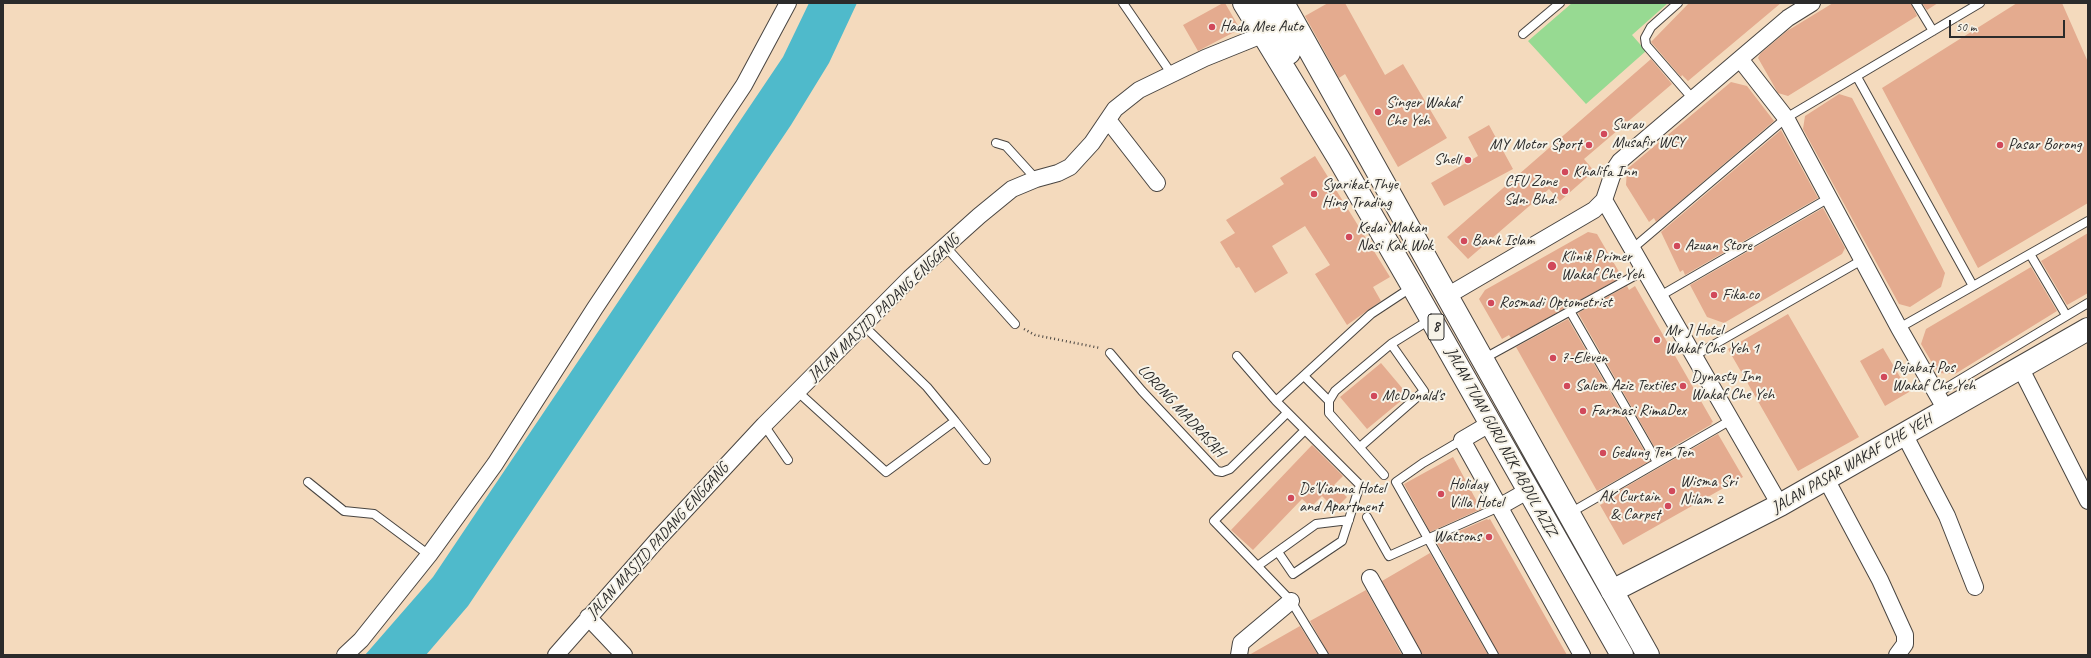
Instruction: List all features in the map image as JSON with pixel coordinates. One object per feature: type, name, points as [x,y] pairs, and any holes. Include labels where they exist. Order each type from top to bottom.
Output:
[{"type":"main road","name":"JALAN TUAN GURU NIK ABDUL AZIZ","points":[[1244,3],[1339,159],[1432,319],[1529,490],[1615,653]]},
{"type":"main road","points":[[1263,3],[1339,159]]},
{"type":"main road","name":"JALAN TUAN GURU NIK ABDUL AZIZ","points":[[1285,6],[1648,655]]},
{"type":"main road","name":"JALAN PASAR WAKAF CHE YEH","points":[[1612,591],[1780,506],[1904,434],[1941,402],[2020,367],[2088,329]]},
{"type":"street","points":[[345,655],[361,640],[429,555],[495,464],[595,308],[744,85],[788,3]]},
{"type":"street","points":[[1447,296],[1582,218],[1604,200],[1614,170],[1620,161],[1788,18],[1812,3]]},
{"type":"street","name":"JALAN MASJID PADANG ENGGANG","points":[[556,655],[588,617],[764,425],[910,278],[997,200],[1012,189],[1036,179],[1058,173],[1070,167],[1081,157],[1115,109],[1139,90],[1171,73],[1262,34]]},
{"type":"street","points":[[1740,59],[1786,118],[1828,198],[1941,402]]},
{"type":"street","points":[[1108,120],[1157,183]]},
{"type":"street","points":[[1604,200],[1780,506]]},
{"type":"street","points":[[2020,367],[2088,501]]},
{"type":"street","points":[[1491,423],[1462,440],[1582,655]]},
{"type":"street","points":[[1904,434],[1947,516],[1975,587]]},
{"type":"street","points":[[1826,479],[1880,580],[1905,635],[1905,644],[1898,655]]},
{"type":"street","points":[[1499,507],[1529,490]]},
{"type":"street","points":[[1370,578],[1413,655]]},
{"type":"street","points":[[1240,655],[1241,643],[1292,600]]},
{"type":"street","points":[[588,617],[624,655]]},
{"type":"lane","points":[[1123,3],[1171,73]]},
{"type":"lane","points":[[1522,34],[1560,3]]},
{"type":"lane","points":[[1678,3],[1651,27],[1646,38],[1646,45],[1693,99]]},
{"type":"lane","points":[[1916,3],[1933,31]]},
{"type":"lane","points":[[1632,249],[1786,118],[1980,3]]},
{"type":"lane","points":[[1857,77],[1973,286]]},
{"type":"lane","points":[[996,143],[1006,146],[1036,179]]},
{"type":"lane","points":[[1660,296],[1828,198]]},
{"type":"lane","points":[[1899,328],[2088,221]]},
{"type":"lane","points":[[946,247],[1015,324]]},
{"type":"lane","points":[[2030,254],[2066,315]]},
{"type":"lane","points":[[1694,356],[1862,260]]},
{"type":"lane","points":[[1482,360],[1644,270]]},
{"type":"lane","points":[[1276,401],[1371,314],[1413,287]]},
{"type":"lane","points":[[1941,402],[2066,315],[2088,303]]},
{"type":"lane","points":[[1570,311],[1657,462]]},
{"type":"lane","points":[[1384,475],[1329,413],[1329,401],[1335,391],[1391,344],[1432,319]]},
{"type":"lane","points":[[864,326],[927,387],[986,460]]},
{"type":"lane","points":[[1360,447],[1424,391],[1391,344]]},
{"type":"lane","name":"LORONG MADRASAH","points":[[1110,353],[1142,391],[1217,471],[1222,472],[1230,468],[1287,413]]},
{"type":"lane","points":[[1237,356],[1287,413],[1360,485],[1342,541],[1293,574],[1278,552]]},
{"type":"lane","points":[[1304,376],[1329,401]]},
{"type":"lane","points":[[798,392],[886,472],[955,421]]},
{"type":"lane","points":[[1569,514],[1731,420]]},
{"type":"lane","points":[[764,425],[788,460]]},
{"type":"lane","points":[[1305,430],[1214,520],[1292,600],[1324,655]]},
{"type":"lane","points":[[1462,440],[1423,463],[1396,482],[1494,655]]},
{"type":"lane","points":[[308,482],[344,511],[374,514],[429,555]]},
{"type":"lane","points":[[1367,516],[1389,556],[1499,507]]},
{"type":"lane","points":[[1259,565],[1316,524],[1349,520]]},
{"type":"path","points":[[1036,335],[1096,346],[1110,353]]},
{"type":"green space","points":[[1572,3],[1668,3],[1632,35],[1646,51],[1586,104],[1528,41]]},
{"type":"water","points":[[809,3],[857,3],[829,63],[791,125],[468,606],[426,655],[365,655],[433,577],[783,57]]},
{"type":"building","name":"Hada Mee Auto","points":[[1225,3],[1240,29],[1198,51],[1183,25]]},
{"type":"building","points":[[1328,3],[1345,3],[1385,75],[1403,64],[1447,138],[1398,167],[1345,74],[1339,78],[1305,16]]},
{"type":"building","points":[[1689,3],[1781,3],[1688,81],[1682,75],[1681,77],[1651,42]]},
{"type":"building","points":[[1833,3],[1911,3],[1917,16],[1788,96],[1778,93],[1758,58],[1760,54],[1787,31]]},
{"type":"building","points":[[1922,3],[1938,3],[1927,10]]},
{"type":"building","name":"Pasar Borong","points":[[2017,3],[2062,3],[2088,62],[2088,203],[1978,268],[1882,88]]},
{"type":"building","points":[[1651,59],[1672,84],[1584,159],[1594,171],[1560,201],[1549,189],[1468,259],[1447,237]]},
{"type":"building","points":[[1731,82],[1747,86],[1774,121],[1656,222],[1654,218],[1649,222],[1626,185],[1627,169]]},
{"type":"building","points":[[1839,94],[1852,98],[1945,273],[1941,287],[1910,307],[1899,304],[1803,129],[1805,116]]},
{"type":"building","points":[[1489,125],[1513,169],[1444,206],[1431,183],[1478,156],[1468,137]]},
{"type":"building","points":[[1781,130],[1818,198],[1685,275],[1683,270],[1680,272],[1661,232]]},
{"type":"building","points":[[1315,156],[1390,277],[1373,287],[1381,301],[1347,325],[1315,274],[1330,265],[1305,226],[1272,246],[1288,273],[1255,293],[1239,267],[1236,268],[1220,242],[1235,233],[1226,220],[1284,184],[1280,178]]},
{"type":"building","points":[[1823,208],[1845,248],[1842,254],[1724,323],[1707,317],[1690,285]]},
{"type":"building","points":[[1588,232],[1597,234],[1622,277],[1511,338],[1509,335],[1502,339],[1479,299],[1485,290]]},
{"type":"building","points":[[2088,233],[2088,293],[2067,305],[2041,261]]},
{"type":"building","points":[[2031,267],[2057,311],[1955,374],[1938,373],[1921,344],[1926,329]]},
{"type":"building","points":[[1627,286],[1629,290],[1635,286],[1713,422],[1659,455],[1578,313]]},
{"type":"building","points":[[1788,314],[1859,437],[1798,471],[1728,349]]},
{"type":"building","points":[[1568,319],[1650,461],[1597,491],[1516,347]]},
{"type":"building","name":"Pejabat Pos Wakaf Che Yeh","points":[[1883,348],[1909,392],[1885,406],[1860,361]]},
{"type":"building","name":"McDonald's","points":[[1381,363],[1408,395],[1367,429],[1340,397]]},
{"type":"building","name":"Wisma Sri Nilam 2","points":[[1718,434],[1743,477],[1623,545],[1600,505],[1604,503],[1603,500]]},
{"type":"building","name":"De'Vianna Hotel and Apartment","points":[[1312,445],[1343,476],[1334,485],[1347,497],[1335,509],[1322,496],[1311,507],[1302,499],[1253,550],[1231,530]]},
{"type":"building","name":"Holiday Villa Hotel","points":[[1453,457],[1481,509],[1430,532],[1404,484]]},
{"type":"building","points":[[1490,519],[1567,655],[1499,655],[1436,541]]},
{"type":"building","points":[[1430,553],[1488,655],[1422,655],[1382,581]]},
{"type":"building","points":[[1366,590],[1402,655],[1329,655],[1310,621]]},
{"type":"building","points":[[1300,626],[1318,655],[1249,655]]},
{"type":"place","name":"Hada Mee Auto","points":[[1212,27]]},
{"type":"place","name":"Singer Wakaf Che Yeh","points":[[1378,112]]},
{"type":"place","name":"Surau Musafir WCY","points":[[1604,134]]},
{"type":"place","name":"MY Motor Sport","points":[[1589,145]]},
{"type":"place","name":"Pasar Borong","points":[[2000,145]]},
{"type":"place","name":"Shell","points":[[1468,160]]},
{"type":"place","name":"Khalifa Inn","points":[[1565,172]]},
{"type":"place","name":"CFU Zone Sdn. Bhd.","points":[[1565,191]]},
{"type":"place","name":"Syarikat Thye Hing Trading","points":[[1314,194]]},
{"type":"place","name":"Kedai Makan Nasi Kak Wok","points":[[1349,237]]},
{"type":"place","name":"Bank Islam","points":[[1464,241]]},
{"type":"place","name":"Azuan Store","points":[[1677,246]]},
{"type":"place","name":"Klinik Primer Wakaf Che Yeh","points":[[1552,266]]},
{"type":"place","name":"Fika.co","points":[[1714,295]]},
{"type":"place","name":"Rosmadi Optometrist","points":[[1491,303]]},
{"type":"place","name":"Mr J Hotel Wakaf Che Yeh 1","points":[[1657,340]]},
{"type":"place","name":"7-Eleven","points":[[1553,358]]},
{"type":"place","name":"Pejabat Pos Wakaf Che Yeh","points":[[1884,377]]},
{"type":"place","name":"Salem Aziz Textiles","points":[[1567,386]]},
{"type":"place","name":"Dynasty Inn Wakaf Che Yeh","points":[[1683,386]]},
{"type":"place","name":"McDonald's","points":[[1374,396]]},
{"type":"place","name":"Farmasi RimaDex","points":[[1583,411]]},
{"type":"place","name":"Gedung Ten Ten","points":[[1603,453]]},
{"type":"place","name":"Wisma Sri Nilam 2","points":[[1672,491]]},
{"type":"place","name":"Holiday Villa Hotel","points":[[1441,494]]},
{"type":"place","name":"De'Vianna Hotel and Apartment","points":[[1291,498]]},
{"type":"place","name":"AK Curtain & Carpet","points":[[1668,506]]},
{"type":"place","name":"Watsons","points":[[1489,537]]}]
